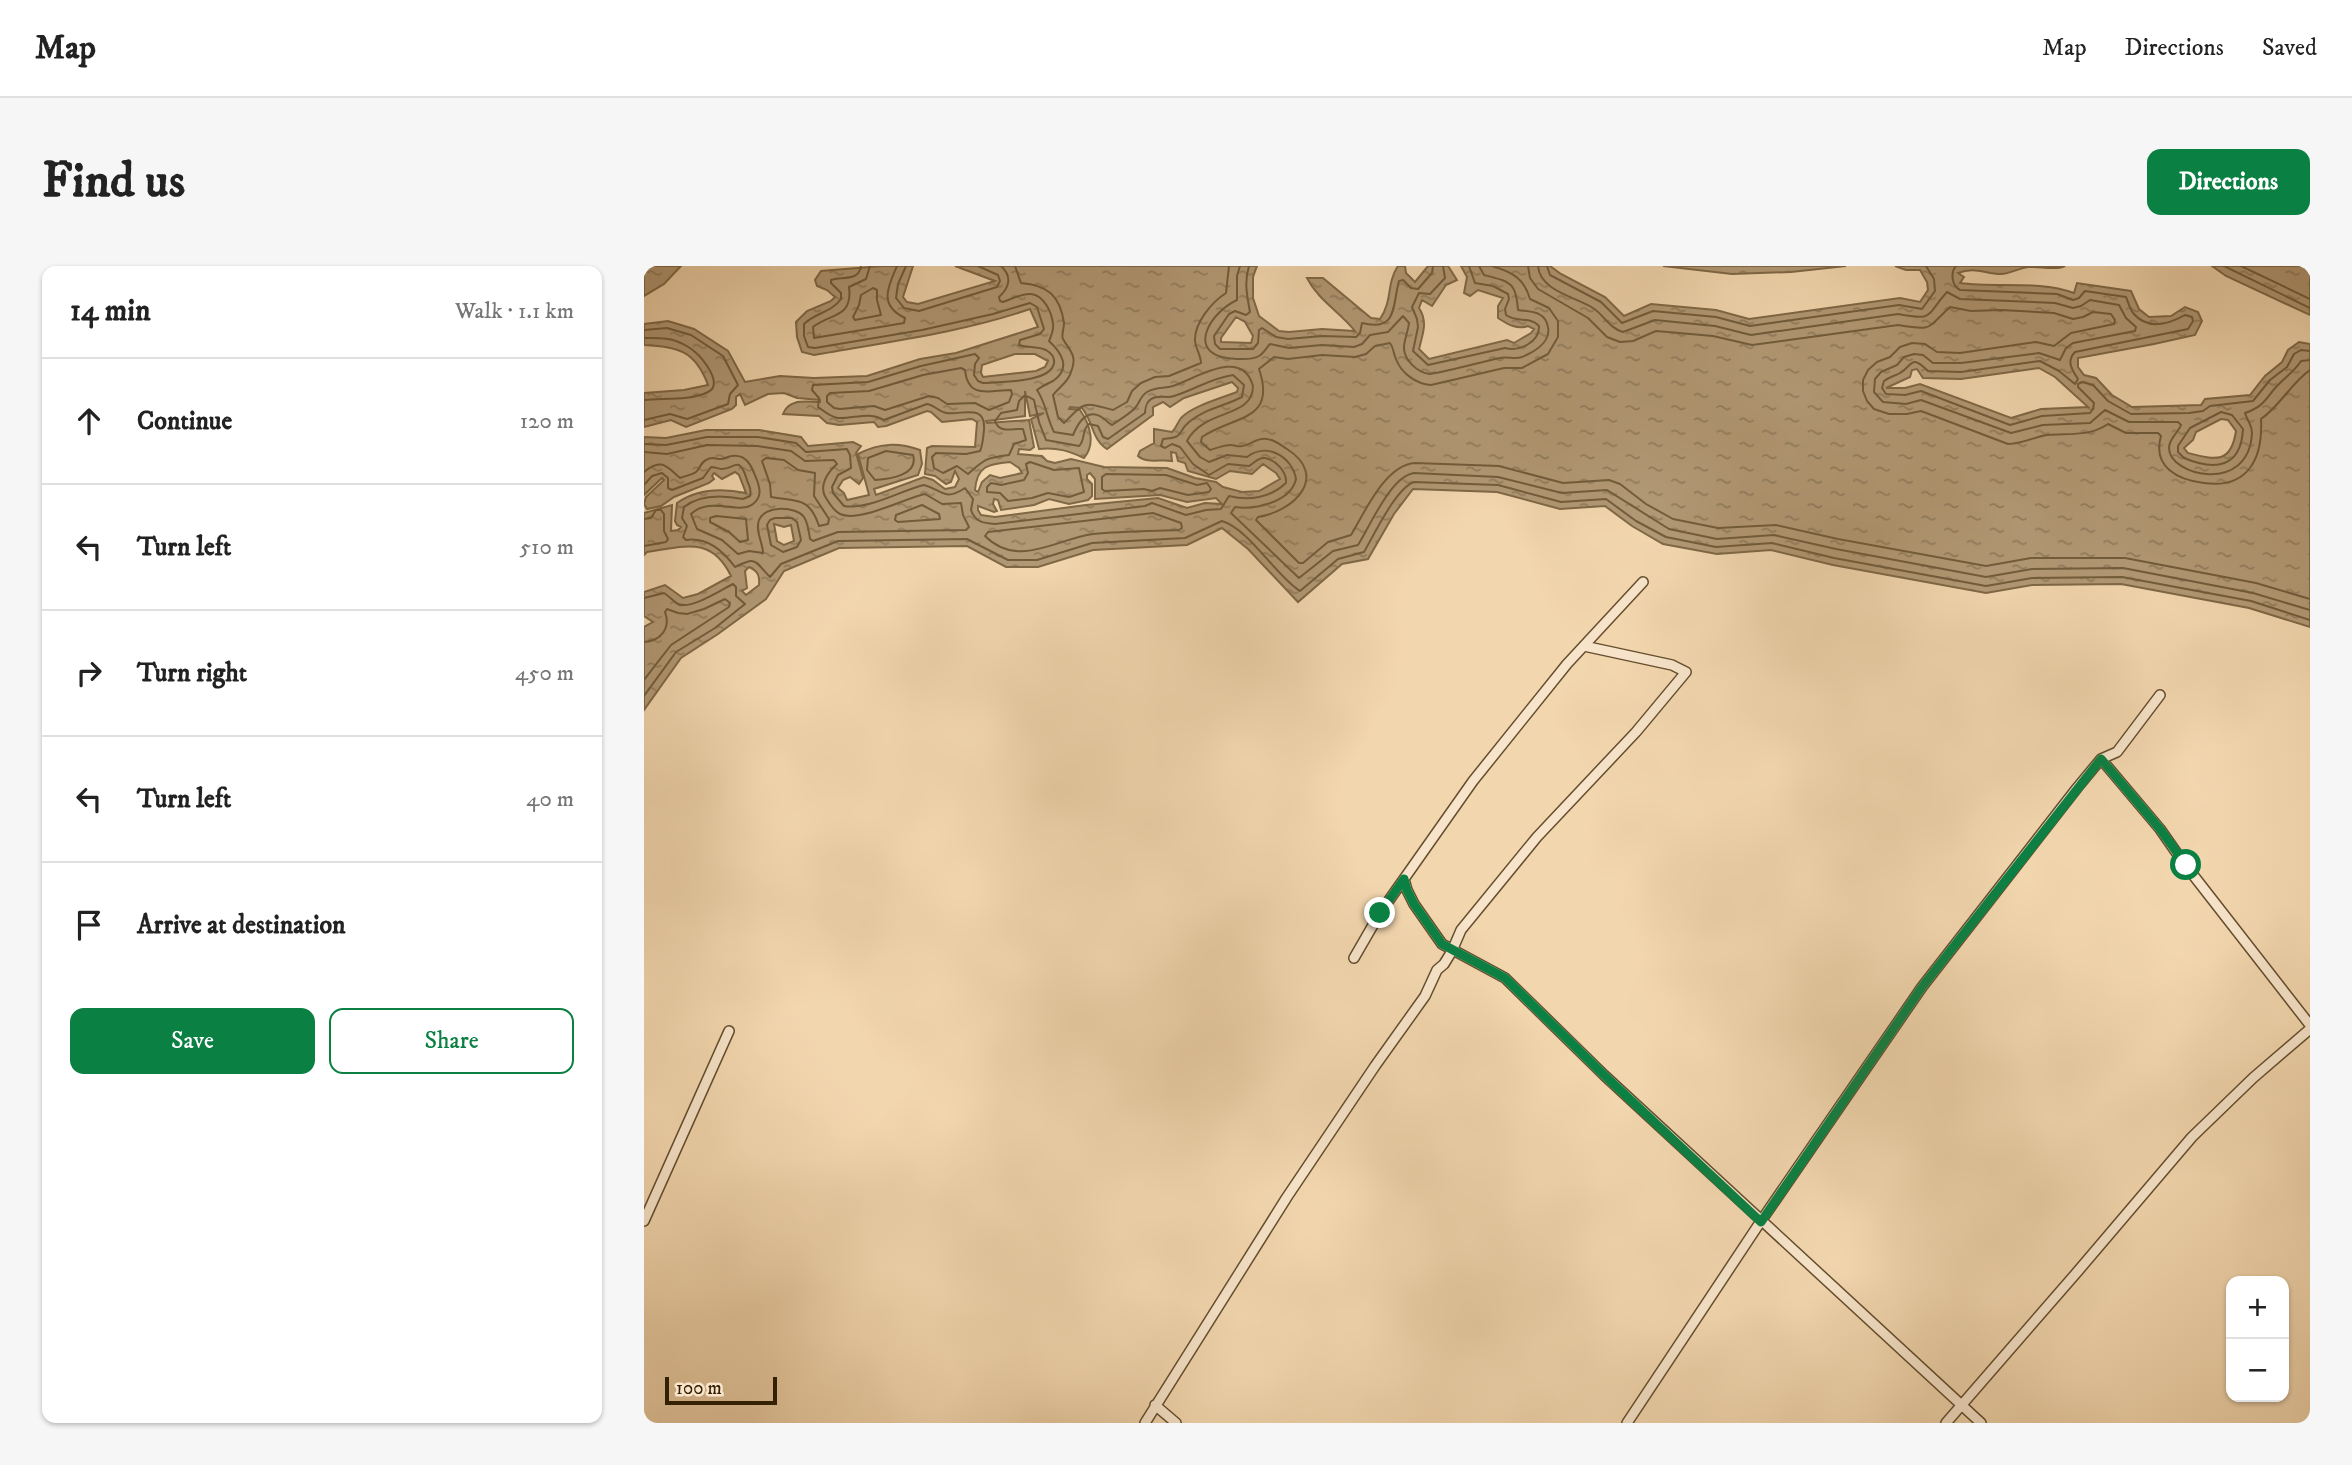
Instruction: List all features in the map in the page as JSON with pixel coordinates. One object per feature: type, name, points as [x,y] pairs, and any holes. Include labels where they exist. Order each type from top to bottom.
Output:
[{"type":"street","points":[[1354,958],[1380,913],[1473,781],[1567,664],[1643,582]]},
{"type":"street","points":[[1145,1423],[1287,1197],[1424,997],[1437,970],[1452,951],[1461,930],[1537,837],[1636,732],[1686,672],[1672,665],[1584,646]]},
{"type":"street","points":[[1627,1423],[1922,987],[2101,759],[2115,754],[2160,695]]},
{"type":"street","points":[[1946,1423],[2192,1137],[2310,1027],[2166,836],[2101,759]]},
{"type":"street","points":[[1404,879],[1420,914],[1442,944],[1505,978],[1604,1075],[1980,1423]]},
{"type":"street","points":[[644,1221],[729,1031]]},
{"type":"street","points":[[1155,1405],[1176,1423]]},
{"type":"water","points":[[644,266],[681,266],[664,284],[644,296]]},
{"type":"water","points":[[913,266],[903,297],[907,302],[918,304],[995,281],[955,266],[1257,266],[1253,277],[1253,298],[1259,316],[1279,331],[1289,332],[1322,329],[1355,331],[1317,293],[1307,278],[1323,278],[1371,318],[1380,319],[1387,305],[1392,279],[1398,266],[1405,266],[1406,273],[1415,282],[1428,266],[1448,266],[1457,280],[1446,285],[1432,306],[1422,300],[1419,308],[1424,323],[1419,349],[1429,359],[1507,340],[1514,343],[1534,329],[1528,326],[1512,326],[1498,318],[1498,306],[1503,298],[1478,290],[1470,296],[1464,293],[1467,277],[1461,266],[1550,266],[1605,297],[1624,316],[1651,304],[1716,310],[1749,319],[1900,298],[1920,302],[1928,290],[1920,270],[1906,270],[1895,266],[2065,266],[2028,267],[2001,274],[1975,270],[1958,273],[1964,277],[1960,283],[2032,285],[2074,293],[2077,283],[2131,291],[2139,309],[2149,317],[2171,316],[2185,307],[2198,312],[2202,321],[2195,335],[2078,358],[2078,367],[2084,375],[2096,378],[2112,395],[2132,407],[2201,405],[2205,399],[2250,395],[2265,376],[2282,362],[2288,350],[2299,342],[2310,344],[2310,627],[2249,608],[2121,584],[2032,585],[1986,593],[1833,565],[1771,550],[1717,554],[1663,544],[1605,506],[1560,509],[1497,492],[1413,489],[1394,514],[1368,559],[1342,564],[1298,602],[1248,549],[1222,528],[1187,545],[1093,550],[1038,567],[1006,567],[967,546],[839,548],[784,571],[766,599],[681,658],[644,710],[644,627],[653,622],[644,616],[644,592],[665,585],[683,598],[698,594],[731,576],[715,554],[705,549],[685,547],[647,552],[644,555],[644,513],[672,505],[671,531],[678,530],[681,527],[675,521],[677,503],[685,498],[710,490],[746,493],[739,475],[735,472],[722,479],[714,473],[714,479],[709,483],[674,497],[661,506],[647,509],[644,504],[646,497],[664,480],[662,478],[644,495],[644,437],[666,438],[706,430],[759,430],[801,437],[808,446],[853,442],[861,446],[856,453],[863,478],[859,484],[850,477],[843,480],[838,488],[847,500],[869,495],[858,454],[889,445],[920,450],[922,464],[918,475],[874,489],[876,495],[924,477],[945,489],[955,487],[959,479],[955,471],[951,482],[946,484],[935,476],[925,474],[927,448],[975,447],[977,422],[972,419],[942,422],[927,411],[886,426],[878,427],[874,422],[839,425],[827,423],[819,416],[783,414],[789,405],[794,403],[820,402],[784,393],[768,394],[745,405],[740,394],[736,397],[736,405],[732,409],[686,427],[671,420],[644,427],[644,393],[708,385],[691,357],[676,349],[644,345],[644,324],[668,321],[694,329],[728,351],[745,382],[780,376],[867,376],[920,359],[956,353],[1038,327],[1030,309],[923,336],[814,355],[802,352],[796,322],[807,311],[835,297],[817,286],[815,280],[821,271]],"holes":[[[1236,317],[1245,322],[1253,336],[1251,343],[1221,342]],[[1015,354],[1035,354],[1048,361],[1045,367],[1036,371],[983,377],[982,365]],[[2039,368],[2055,377],[2088,407],[2041,409],[2011,418],[1920,384],[1905,388],[1886,388],[1910,377],[1912,370],[1917,369],[1923,378],[1961,379]],[[1232,382],[1238,388],[1237,392],[1186,414],[1172,432],[1154,429],[1154,443],[1140,451],[1138,456],[1150,461],[1172,461],[1171,452],[1176,453],[1178,461],[1185,463],[1188,471],[1216,479],[1230,471],[1252,474],[1263,464],[1280,479],[1259,491],[1242,492],[1167,468],[1104,467],[1071,459],[1055,463],[1042,456],[1018,454],[1019,449],[1030,450],[1034,447],[1029,420],[986,421],[1025,416],[1025,391],[1030,416],[1044,413],[1031,419],[1039,449],[1063,450],[1084,458],[1090,447],[1089,428],[1080,410],[1069,409],[1070,407],[1082,408],[1098,441],[1107,449],[1153,415],[1153,407],[1163,402],[1170,407],[1184,398]],[[2221,419],[2228,420],[2236,431],[2230,449],[2221,457],[2188,453],[2184,448],[2193,440],[2196,432]],[[1010,462],[1022,473],[1000,478],[990,475],[982,482],[978,492],[975,490],[981,471],[996,464]],[[1090,473],[1095,479],[1095,499],[1160,495],[1187,502],[1216,498],[1222,504],[1205,503],[1187,508],[1158,498],[995,517],[981,515],[978,510],[978,506],[997,511],[993,504],[994,499],[998,500],[1001,510],[1034,505],[1049,499],[1069,504],[1088,500],[1092,496],[1092,484],[1087,479]],[[774,524],[784,527],[791,525],[794,541],[784,545],[777,541]],[[749,567],[758,574],[759,585],[746,595],[742,591],[747,588],[745,571]]]},
{"type":"water","points":[[1663,266],[1846,266],[1791,272],[1732,274]]},
{"type":"water","points":[[2212,266],[2310,266],[2310,315],[2226,276]]},
{"type":"route","points":[[1380,913],[1404,879],[1414,904],[1442,944],[1505,978],[1761,1222],[1922,987],[2101,759],[2160,829],[2186,865]]}]
